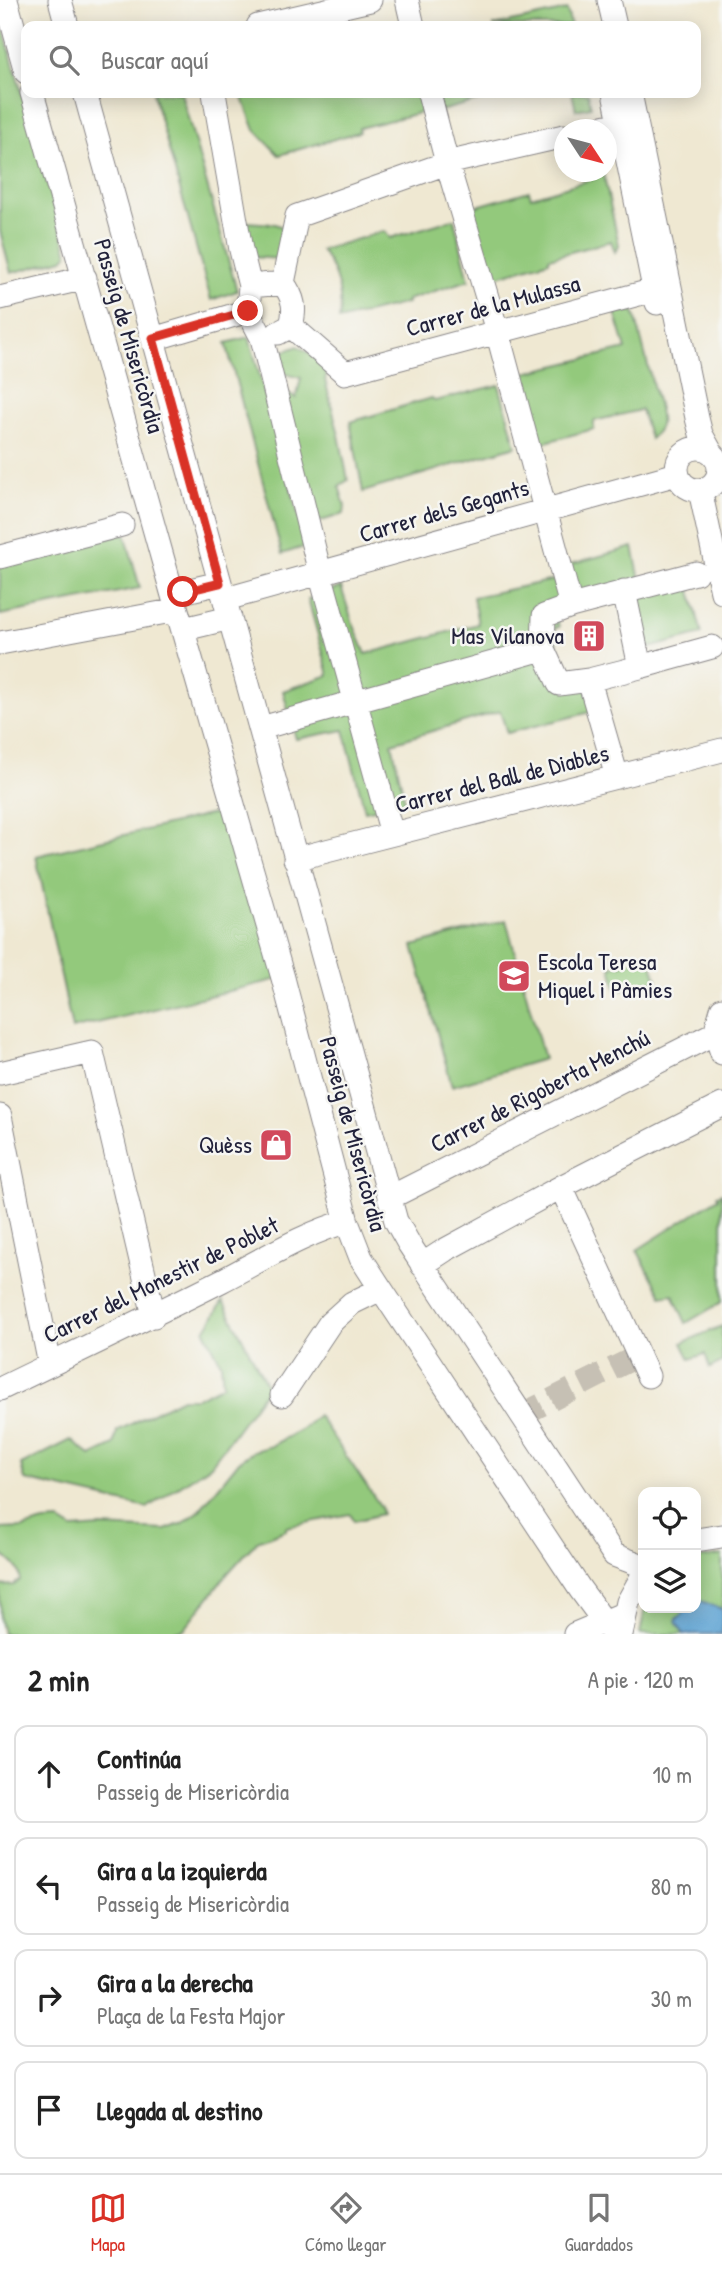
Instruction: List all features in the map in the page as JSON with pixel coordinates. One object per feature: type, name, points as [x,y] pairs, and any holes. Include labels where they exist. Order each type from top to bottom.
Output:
[{"type":"street","points":[[6,0],[21,54]]},
{"type":"street","points":[[60,0],[66,21]]},
{"type":"street","points":[[280,21],[370,0]]},
{"type":"street","points":[[407,0],[412,21]]},
{"type":"street","points":[[594,0],[598,21]]},
{"type":"street","points":[[609,0],[614,21]]},
{"type":"street","name":"Passeig de Misericòrdia","points":[[33,98],[284,978],[347,1222],[361,1258],[580,1589],[616,1626]]},
{"type":"street","name":"Passeig de Misericòrdia","points":[[86,98],[397,1221],[422,1265],[614,1555],[638,1564]]},
{"type":"street","points":[[215,98],[240,250],[250,286],[248,311],[262,338],[320,573],[392,834]]},
{"type":"street","points":[[430,98],[571,606]]},
{"type":"street","points":[[615,98],[654,290],[685,421],[711,456],[720,469],[716,481],[706,489],[688,488],[679,480],[677,467],[682,455],[711,456]]},
{"type":"street","points":[[630,98],[697,418],[711,456]]},
{"type":"street","points":[[262,338],[290,326],[294,313],[294,302],[283,283],[297,216],[447,163],[554,139]]},
{"type":"street","points":[[0,298],[85,278]]},
{"type":"street","points":[[250,286],[283,283]]},
{"type":"street","name":"Carrer de la Mulassa","points":[[290,326],[345,373],[654,290]]},
{"type":"street","points":[[153,338],[248,311]]},
{"type":"street","name":"Carrer dels Gegants","points":[[225,600],[677,474]]},
{"type":"street","points":[[700,490],[722,592]]},
{"type":"street","points":[[0,557],[122,524]]},
{"type":"street","points":[[696,573],[624,591],[544,616],[543,649],[559,684],[589,680],[712,647]]},
{"type":"street","points":[[624,591],[640,667]]},
{"type":"street","points":[[0,643],[225,600]]},
{"type":"street","points":[[178,611],[225,600]]},
{"type":"street","points":[[261,728],[543,649]]},
{"type":"street","points":[[589,680],[617,777]]},
{"type":"street","name":"Carrer del Ball de Diables","points":[[295,859],[722,750]]},
{"type":"street","points":[[718,1043],[722,1009]]},
{"type":"street","name":"Carrer de Rigoberta Menchú","points":[[389,1198],[718,1043]]},
{"type":"street","points":[[0,1073],[92,1052],[153,1316]]},
{"type":"street","points":[[422,1265],[561,1187],[722,1105]]},
{"type":"street","points":[[0,1116],[50,1365]]},
{"type":"street","points":[[561,1187],[648,1376]]},
{"type":"street","name":"Carrer del Monestir de Poblet","points":[[0,1389],[153,1316],[303,1239],[347,1222]]},
{"type":"street","points":[[282,1395],[330,1323],[352,1303],[381,1289]]},
{"type":"street","points":[[701,1539],[722,1536]]},
{"type":"street","points":[[575,1634],[616,1626],[638,1582]]},
{"type":"green space","points":[[567,10],[570,21],[516,21]]},
{"type":"green space","points":[[0,28],[4,31],[21,98],[23,98],[68,254],[63,259],[11,273],[0,231]]},
{"type":"green space","points":[[154,98],[182,98],[237,291],[211,300]]},
{"type":"green space","points":[[243,98],[419,98],[423,112],[359,128],[359,132],[279,155],[255,130]]},
{"type":"green space","points":[[436,98],[487,98],[440,111]]},
{"type":"green space","points":[[573,98],[589,98],[591,107],[576,110]]},
{"type":"green space","points":[[582,182],[605,182],[619,245],[615,252],[611,241],[549,258],[549,261],[486,280],[467,209],[529,191],[531,197]]},
{"type":"green space","points":[[454,219],[469,280],[407,300],[407,303],[339,320],[337,283],[321,250],[385,231],[390,238]]},
{"type":"green space","points":[[246,222],[275,224],[290,230],[280,259],[252,257]]},
{"type":"green space","points":[[634,311],[659,409],[660,426],[656,432],[650,439],[641,410],[594,421],[594,429],[531,446],[512,376],[626,349],[615,312]]},
{"type":"green space","points":[[249,337],[307,546],[282,554],[226,343]]},
{"type":"green space","points":[[298,346],[329,366],[325,380],[348,480],[339,486],[345,506],[344,514],[315,523],[280,390],[296,398],[301,378],[281,373],[277,354]]},
{"type":"green space","points":[[499,385],[516,446],[363,492],[350,422],[432,398],[435,401]]},
{"type":"green space","points":[[125,533],[140,588],[0,615],[0,566]]},
{"type":"green space","points":[[633,547],[640,580],[575,599],[564,566]]},
{"type":"green space","points":[[688,579],[702,634],[649,648],[635,592]]},
{"type":"green space","points":[[554,580],[566,611],[556,615],[559,627],[554,629],[563,673],[584,667],[591,712],[507,733],[500,711],[392,743],[405,802],[365,811],[344,730],[296,739],[283,691],[329,675],[308,599],[341,587],[366,654],[478,624],[473,597]]},
{"type":"green space","points":[[234,809],[283,978],[72,1029],[36,856]]},
{"type":"green space","points":[[506,920],[544,1059],[452,1086],[413,946]]},
{"type":"green space","points":[[650,957],[657,980],[617,991],[611,967]]},
{"type":"green space","points":[[722,1193],[722,1302],[686,1323],[673,1294],[662,1296],[637,1250]]},
{"type":"green space","points":[[223,1301],[268,1387],[211,1465],[147,1508],[25,1480],[21,1465],[71,1440],[91,1456],[114,1445],[117,1431],[182,1398],[197,1398],[223,1385],[221,1363],[205,1331]]},
{"type":"green space","points":[[722,1326],[722,1362],[710,1368],[705,1354],[690,1359],[682,1343]]},
{"type":"green space","points":[[318,1415],[381,1507],[382,1514],[354,1521],[350,1514],[286,1527],[286,1530],[257,1541],[184,1629],[165,1634],[3,1634],[0,1586],[14,1585],[20,1580],[20,1575],[11,1561],[0,1553],[0,1529],[60,1521],[73,1529],[101,1527],[165,1530],[183,1523],[198,1512],[239,1461],[254,1451],[271,1446],[302,1429]]},
{"type":"green space","points":[[722,1555],[722,1634],[640,1634],[644,1613],[701,1613],[701,1558]]},
{"type":"water","points":[[701,1601],[722,1609],[722,1634],[684,1634],[676,1622],[683,1613],[701,1613]]},
{"type":"tunnel","points":[[521,1415],[638,1356]]},
{"type":"place","name":"Mas Vilanova","points":[[589,636]]},
{"type":"place","name":"Escola Teresa Miquel i Pàmies","points":[[514,976]]},
{"type":"place","name":"Quèss","points":[[276,1145]]},
{"type":"route","points":[[183,592],[220,583],[153,338],[248,311]]}]
